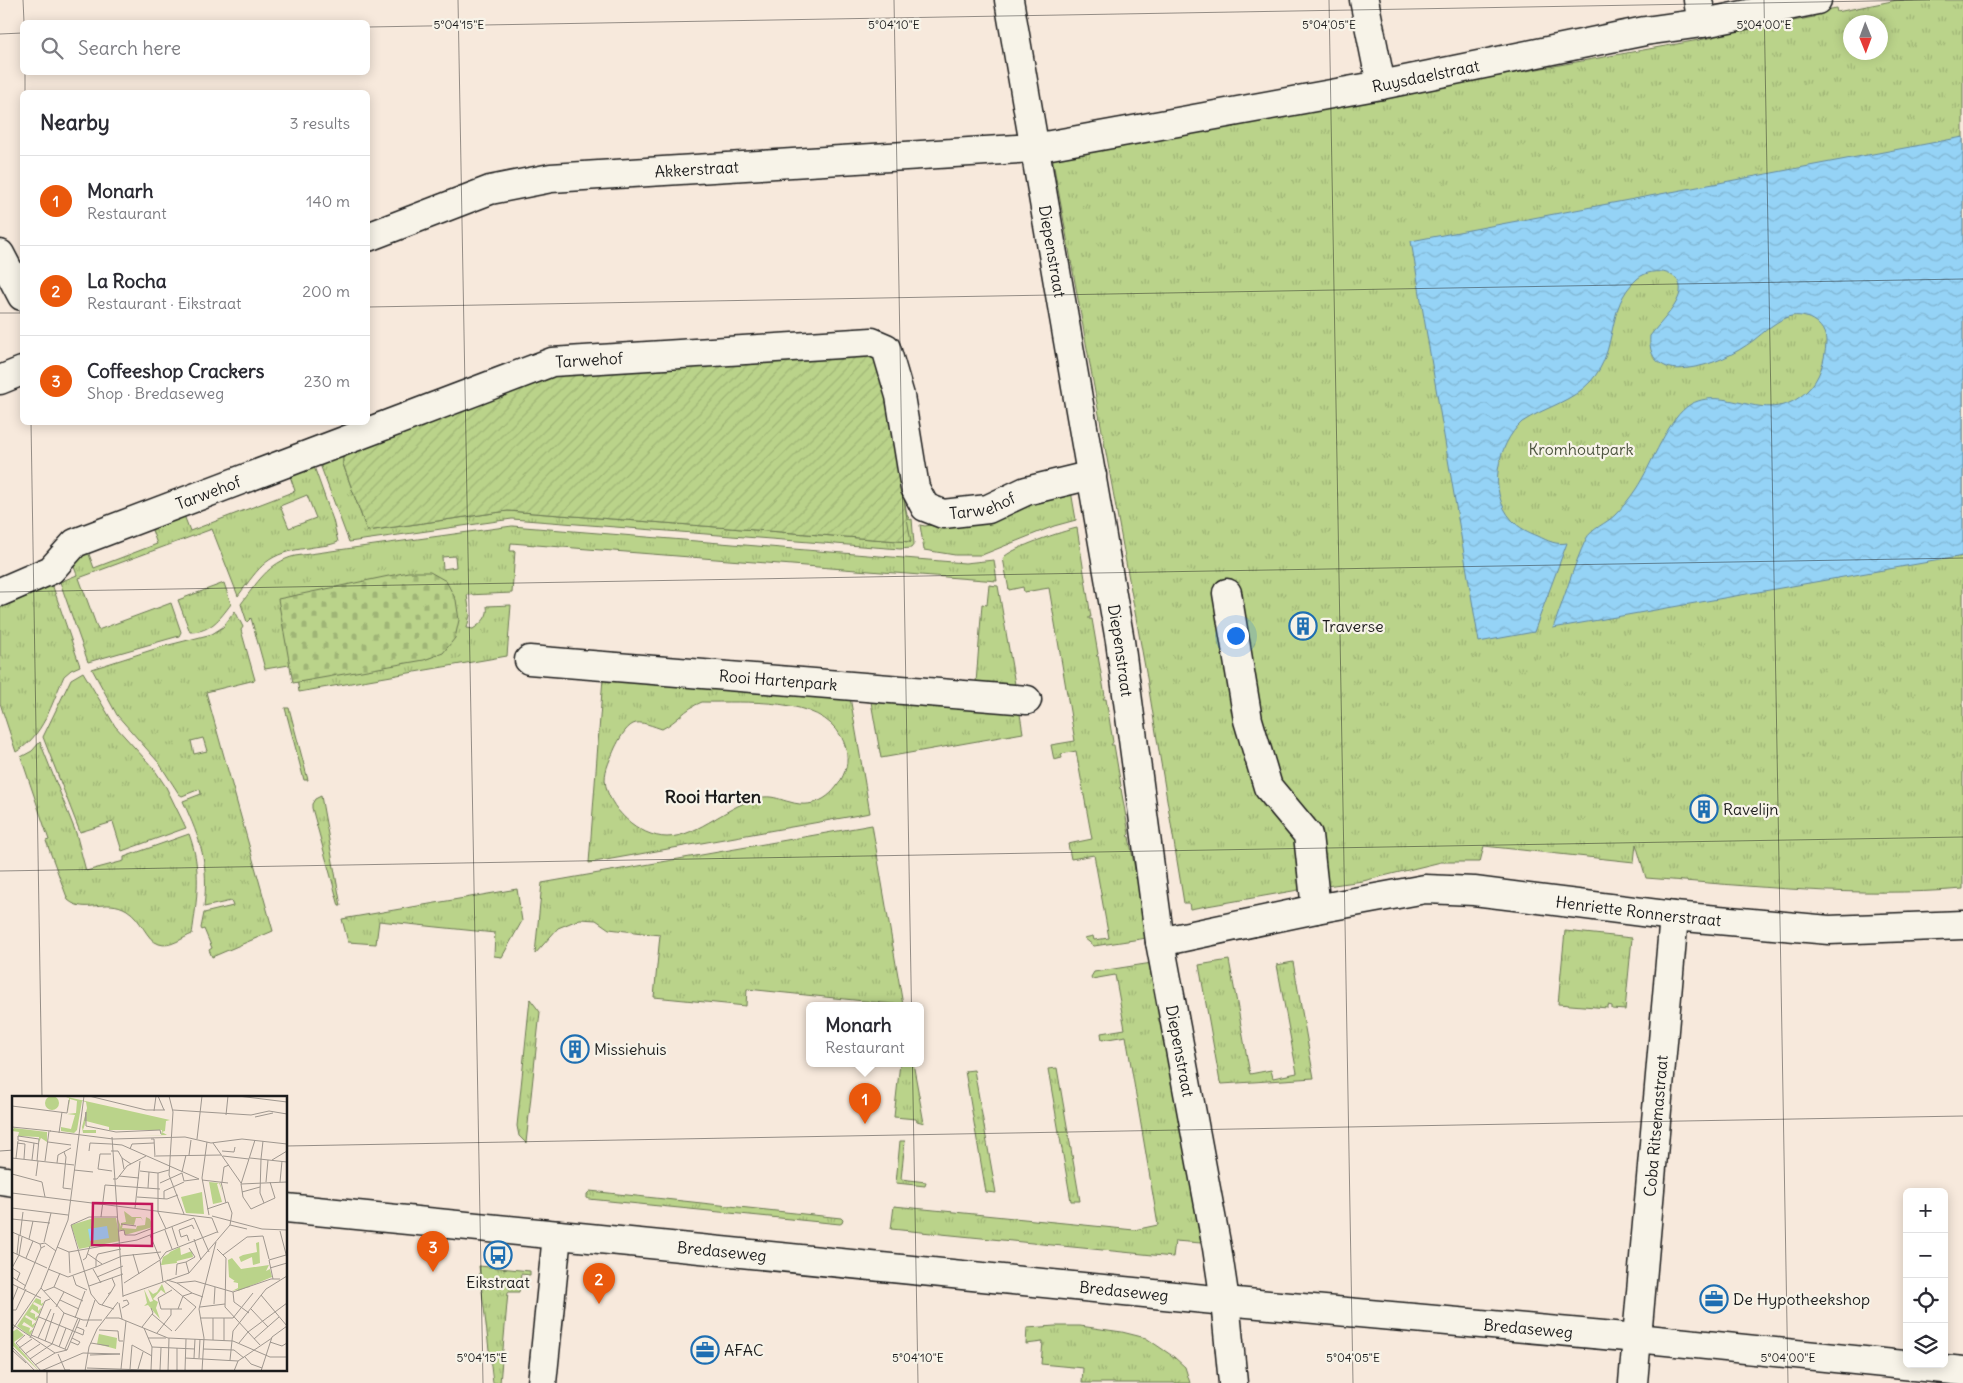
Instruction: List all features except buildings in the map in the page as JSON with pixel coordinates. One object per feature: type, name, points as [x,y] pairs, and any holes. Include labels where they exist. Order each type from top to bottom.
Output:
[{"type":"street","name":"Diepenstraat","points":[[1010,0],[1120,641],[1160,942],[1216,1239],[1225,1301],[1232,1383]]},
{"type":"street","points":[[1364,0],[1381,85]]},
{"type":"street","name":"Ruysdaelstraat","points":[[1034,148],[1381,85],[1645,32],[1700,11],[1817,0]]},
{"type":"street","name":"Akkerstraat","points":[[370,236],[490,190],[551,178],[1034,148]]},
{"type":"street","points":[[0,254],[20,292]]},
{"type":"street","name":"Tarwehof","points":[[0,592],[51,570],[75,543],[552,362],[872,342],[886,348],[891,360],[900,396],[915,488],[924,507],[942,514],[988,509],[1026,491],[1092,475]]},
{"type":"street","points":[[0,380],[20,372]]},
{"type":"street","points":[[1228,593],[1248,720],[1268,787],[1308,835],[1316,909]]},
{"type":"street","name":"Rooi Hartenpark","points":[[529,660],[1027,700]]},
{"type":"street","name":"Henriette Ronnerstraat","points":[[1160,942],[1316,909],[1425,889],[1474,891],[1674,916],[1829,930],[1963,925]]},
{"type":"street","name":"Coba Ritsemastraat","points":[[1633,1383],[1674,916]]},
{"type":"street","name":"Bredaseweg","points":[[288,1208],[1225,1301],[1637,1338],[1963,1371]]},
{"type":"street","points":[[542,1383],[557,1235]]},
{"type":"green space","name":"Kromhoutpark","points":[[1897,0],[1963,0],[1963,889],[1844,892],[1646,878],[1636,844],[1634,862],[1484,846],[1480,862],[1441,862],[1363,881],[1304,889],[1190,909],[1189,903],[1184,903],[1147,678],[1052,156],[1699,40],[1714,37],[1713,31],[1749,24],[1751,29],[1814,17],[1813,12],[1836,8],[1837,12]]},
{"type":"green space","points":[[870,355],[881,364],[911,542],[508,511],[367,531],[343,464],[343,456],[551,377],[564,374]]},
{"type":"green space","points":[[873,355],[881,365],[907,515],[910,520],[912,519],[914,544],[911,548],[900,549],[512,519],[349,542],[318,459],[540,379],[562,374]],"holes":[[[343,456],[911,542],[508,511],[367,531],[343,464]]]},
{"type":"green space","points":[[312,461],[333,520],[338,542],[294,550],[274,557],[259,569],[238,596],[212,529],[79,578],[98,630],[171,603],[181,632],[179,636],[88,662],[60,582],[77,575],[72,561],[86,546],[94,568],[157,544],[149,522],[182,510],[190,531],[295,491],[288,470]],"holes":[[[307,495],[316,518],[289,528],[280,506]]]},
{"type":"green space","points":[[1071,491],[1076,520],[1054,526],[982,555],[955,555],[924,550],[920,525],[925,526],[978,519],[1032,501]]},
{"type":"green space","points":[[512,526],[965,563],[994,560],[997,581],[511,543],[510,551],[515,551],[512,593],[467,595],[470,615],[467,628],[473,629],[482,622],[487,613],[487,606],[511,605],[507,656],[299,692],[295,664],[265,669],[251,618],[247,622],[241,604],[270,569],[278,563],[295,556]],"holes":[[[455,556],[456,567],[443,569],[442,557]]]},
{"type":"green space","points":[[1077,528],[1091,617],[1089,619],[1092,619],[1098,654],[1096,656],[1098,656],[1105,696],[1103,699],[1106,699],[1113,742],[1111,745],[1114,745],[1121,786],[1119,788],[1121,789],[1129,834],[1127,836],[1129,837],[1136,875],[1134,878],[1137,878],[1142,919],[1144,920],[1147,938],[1094,946],[1084,938],[1093,936],[1094,940],[1109,938],[1094,855],[1071,859],[1068,844],[1092,839],[1076,751],[1061,754],[1062,758],[1054,760],[1051,745],[1075,741],[1049,588],[1024,592],[1023,587],[1009,590],[1003,558],[1026,545]]},
{"type":"green space","points":[[408,572],[430,572],[446,581],[456,600],[459,620],[455,638],[443,653],[424,660],[293,683],[278,599]]},
{"type":"green space","points":[[224,583],[231,604],[214,624],[203,630],[190,632],[178,600]]},
{"type":"green space","points":[[52,584],[80,666],[64,676],[46,719],[26,745],[16,752],[0,703],[0,602]]},
{"type":"green space","points":[[989,585],[998,586],[1016,690],[976,683],[982,604],[987,605]]},
{"type":"green space","points":[[235,611],[243,627],[241,630],[255,680],[206,692],[273,931],[212,957],[209,950],[212,948],[204,929],[202,930],[201,928],[204,913],[233,906],[231,901],[204,907],[205,877],[202,853],[195,829],[183,801],[201,794],[200,789],[182,796],[179,794],[159,763],[117,715],[92,669],[161,647],[212,634],[223,627]],"holes":[[[203,738],[207,751],[194,754],[191,741]]]},
{"type":"green space","points":[[83,672],[115,726],[154,769],[166,787],[186,828],[122,851],[113,822],[80,832],[43,737],[71,679]]},
{"type":"green space","points":[[603,678],[850,697],[870,813],[589,863]],"holes":[[[702,702],[780,704],[817,714],[831,724],[842,738],[845,746],[847,763],[841,780],[824,799],[816,802],[799,804],[764,797],[739,805],[703,826],[679,835],[667,837],[656,836],[646,832],[626,819],[612,801],[605,780],[608,763],[622,734],[633,724],[643,723],[662,729]]]},
{"type":"green space","points":[[870,696],[1019,708],[1023,733],[881,758]]},
{"type":"green space","points":[[285,708],[289,708],[308,780],[304,780]]},
{"type":"green space","points":[[40,742],[76,833],[86,871],[124,861],[124,857],[189,834],[196,859],[197,871],[197,896],[192,934],[172,944],[159,944],[151,938],[132,914],[119,906],[81,906],[68,900],[46,841],[49,840],[21,757],[32,751]]},
{"type":"green space","points":[[321,796],[341,906],[339,906],[312,808],[315,799]]},
{"type":"green space","points":[[872,825],[902,1002],[874,1002],[747,989],[746,1006],[654,997],[660,935],[609,929],[596,920],[580,919],[558,928],[535,954],[542,883]]},
{"type":"green space","points":[[517,889],[522,921],[502,957],[494,956],[495,933],[379,921],[376,944],[348,942],[342,919]]},
{"type":"green space","points":[[1565,931],[1632,938],[1625,1010],[1612,1009],[1612,1006],[1608,1005],[1608,1008],[1558,1004]]},
{"type":"green space","points":[[1229,960],[1250,1074],[1271,1070],[1273,1078],[1297,1073],[1277,965],[1293,962],[1314,1078],[1222,1084],[1220,1082],[1199,965]]},
{"type":"green space","points":[[1152,963],[1201,1243],[1175,1241],[1173,1257],[891,1229],[894,1206],[1134,1230],[1158,1225],[1126,1036],[1102,1040],[1101,1033],[1125,1029],[1115,975],[1092,979],[1091,977],[1094,972]]},
{"type":"green space","points":[[530,999],[540,1012],[526,1143],[519,1136],[517,1126]]},
{"type":"green space","points":[[900,1067],[914,1067],[924,1123],[916,1119],[894,1117]]},
{"type":"green space","points":[[1057,1068],[1080,1201],[1071,1201],[1048,1069]]},
{"type":"green space","points":[[974,1070],[996,1193],[986,1192],[965,1071]]},
{"type":"green space","points":[[900,1141],[905,1141],[901,1179],[926,1182],[925,1186],[896,1183]]},
{"type":"green space","points":[[590,1191],[841,1218],[843,1220],[840,1224],[589,1199],[587,1194]]},
{"type":"green space","points":[[479,1266],[530,1271],[530,1275],[521,1274],[519,1292],[508,1292],[500,1383],[493,1383]]},
{"type":"green space","points":[[1080,1326],[1122,1332],[1146,1338],[1185,1367],[1190,1383],[1082,1383],[1083,1368],[1041,1364],[1043,1342],[1026,1344],[1027,1328]]},
{"type":"water","points":[[1963,137],[1963,556],[1553,628],[1588,535],[1612,518],[1629,499],[1668,430],[1683,410],[1691,404],[1705,399],[1720,399],[1763,407],[1792,402],[1812,386],[1823,362],[1826,343],[1823,330],[1813,320],[1806,317],[1792,316],[1781,320],[1739,350],[1715,362],[1682,369],[1666,367],[1656,360],[1652,353],[1650,336],[1674,306],[1679,296],[1680,288],[1674,277],[1667,273],[1652,272],[1644,274],[1637,279],[1627,290],[1620,302],[1606,356],[1600,369],[1591,381],[1567,399],[1522,422],[1506,443],[1498,469],[1498,483],[1504,509],[1512,520],[1524,530],[1552,542],[1567,543],[1534,632],[1479,642],[1411,241]]},
{"type":"place","name":"Traverse","points":[[1303,626]]},
{"type":"place","name":"Ravelijn","points":[[1704,809]]},
{"type":"place","name":"Missiehuis","points":[[575,1049]]},
{"type":"place","name":"Monarh","points":[[865,1124]]},
{"type":"place","name":"Eikstraat","points":[[498,1255]]},
{"type":"place","name":"Coffeeshop Crackers","points":[[433,1272]]},
{"type":"place","name":"De Hypotheekshop","points":[[1714,1299]]},
{"type":"place","name":"La Rocha","points":[[599,1304]]},
{"type":"place","name":"AFAC","points":[[705,1350]]},
{"type":"district","name":"Rooi Harten","points":[[713,796]]}]
